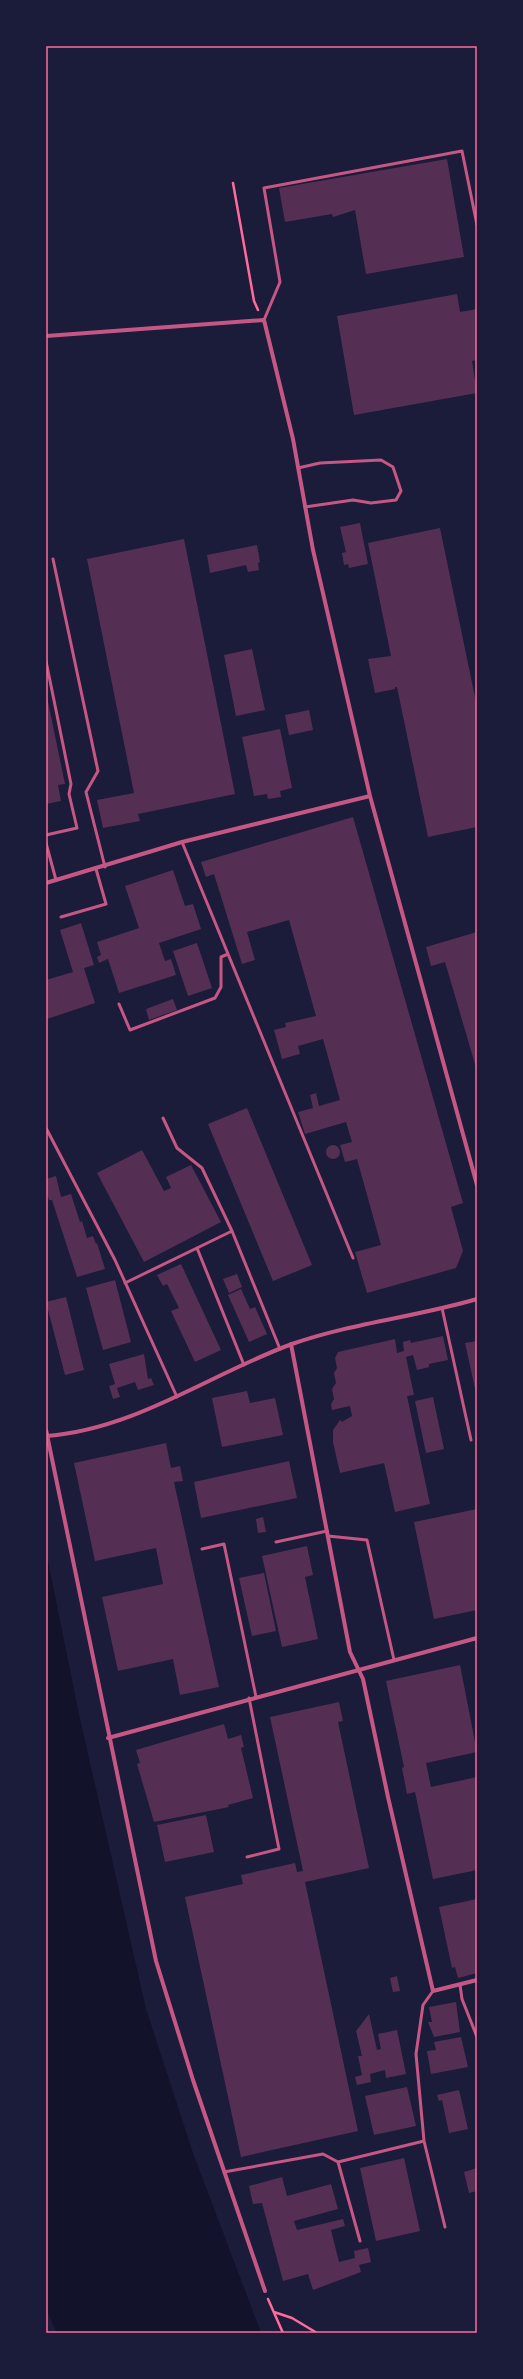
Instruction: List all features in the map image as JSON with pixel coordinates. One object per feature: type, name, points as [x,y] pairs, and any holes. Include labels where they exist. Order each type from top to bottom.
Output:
[{"type":"street","points":[[46,336],[264,320],[298,468],[336,653],[370,796],[477,1185]]},
{"type":"street","points":[[46,883],[105,867],[182,842],[370,796]]},
{"type":"street","points":[[47,1436],[71,1434],[129,1418],[291,1344],[321,1335],[477,1299]]},
{"type":"street","points":[[291,1344],[350,1652],[359,1670],[433,1991],[477,1980]]},
{"type":"street","points":[[46,1430],[108,1738],[156,1961],[224,2172],[265,2291]]},
{"type":"street","points":[[108,1738],[256,1696],[477,1638]]},
{"type":"lane","points":[[264,320],[280,282],[264,188],[462,152],[477,225]]},
{"type":"lane","points":[[298,468],[320,463],[381,460],[393,467],[401,491],[396,500],[372,503],[353,500],[305,507]]},
{"type":"lane","points":[[54,559],[98,771],[86,792],[105,867]]},
{"type":"lane","points":[[46,660],[72,784],[69,794],[77,828],[46,835]]},
{"type":"lane","points":[[182,842],[353,1258]]},
{"type":"lane","points":[[46,843],[56,880]]},
{"type":"lane","points":[[61,917],[106,904],[96,869]]},
{"type":"lane","points":[[119,1004],[130,1030],[215,998],[221,987],[222,957],[228,954]]},
{"type":"lane","points":[[163,1118],[177,1148],[202,1168],[232,1232],[280,1349]]},
{"type":"lane","points":[[46,1128],[125,1282],[177,1396]]},
{"type":"lane","points":[[125,1282],[232,1232]]},
{"type":"lane","points":[[197,1248],[244,1365]]},
{"type":"lane","points":[[442,1308],[471,1440]]},
{"type":"lane","points":[[276,1542],[327,1534],[367,1540],[394,1660]]},
{"type":"lane","points":[[202,1549],[224,1544],[256,1696]]},
{"type":"lane","points":[[246,1857],[279,1849],[249,1698]]},
{"type":"lane","points":[[460,1984],[462,1999],[477,2037]]},
{"type":"lane","points":[[433,1991],[423,2005],[416,2054],[424,2141],[445,2227]]},
{"type":"lane","points":[[224,2172],[322,2154],[338,2162],[424,2141]]},
{"type":"lane","points":[[338,2162],[360,2241]]},
{"type":"path","points":[[233,183],[254,301],[264,320]]},
{"type":"path","points":[[265,2291],[283,2333]]},
{"type":"path","points":[[274,2312],[292,2318],[316,2333]]},
{"type":"shaded area","points":[[46,1551],[78,1710],[146,2009],[193,2153],[261,2333],[57,2333],[46,2309]]},
{"type":"building","points":[[447,159],[464,257],[366,274],[355,210],[333,217],[332,214],[285,222],[279,188]]},
{"type":"building","points":[[457,294],[460,312],[477,309],[477,360],[472,361],[477,393],[354,415],[337,316]]},
{"type":"building","points":[[360,523],[368,564],[349,568],[348,564],[344,565],[342,553],[346,552],[340,527]]},
{"type":"building","points":[[440,528],[477,707],[477,827],[428,837],[397,687],[395,687],[395,689],[375,693],[368,659],[391,656],[368,543]]},
{"type":"building","points":[[184,539],[235,794],[138,814],[140,821],[103,828],[97,800],[134,793],[87,559]]},
{"type":"building","points":[[257,545],[260,562],[258,563],[259,570],[248,572],[246,565],[210,573],[207,555]]},
{"type":"building","points":[[252,649],[265,710],[236,716],[224,655]]},
{"type":"building","points":[[46,692],[65,784],[58,785],[61,801],[46,804]]},
{"type":"building","points":[[309,710],[313,730],[289,735],[285,715]]},
{"type":"building","points":[[280,729],[292,788],[280,791],[281,797],[268,799],[267,794],[254,796],[242,737]]},
{"type":"building","points":[[353,817],[463,1203],[451,1207],[463,1251],[456,1268],[367,1293],[355,1252],[381,1245],[357,1159],[345,1162],[340,1145],[352,1142],[346,1122],[305,1134],[298,1112],[313,1108],[310,1095],[316,1093],[319,1106],[340,1100],[323,1039],[298,1046],[300,1054],[282,1059],[274,1030],[286,1027],[285,1023],[316,1016],[289,920],[247,932],[255,960],[242,964],[214,874],[206,877],[201,862]]},
{"type":"building","points":[[173,870],[185,906],[193,904],[201,929],[159,943],[165,961],[171,959],[176,975],[119,993],[108,959],[99,963],[97,957],[101,955],[97,942],[139,928],[125,886]]},
{"type":"building","points":[[81,923],[94,965],[84,968],[95,1003],[47,1019],[46,980],[73,972],[60,930]]},
{"type":"building","points":[[477,932],[477,1071],[445,962],[431,966],[426,947]]},
{"type":"building","points":[[197,943],[212,988],[188,996],[173,951]]},
{"type":"building","points":[[173,999],[177,1010],[149,1020],[146,1009]]},
{"type":"building","points":[[247,1108],[312,1265],[273,1281],[208,1124]]},
{"type":"building","points":[[333,1145],[338,1147],[340,1152],[338,1157],[333,1159],[328,1157],[326,1152],[328,1147]]},
{"type":"building","points":[[142,1150],[164,1191],[171,1188],[166,1177],[191,1165],[221,1222],[144,1262],[97,1173]]},
{"type":"building","points":[[56,1176],[61,1197],[71,1194],[87,1238],[93,1236],[96,1244],[97,1243],[105,1269],[77,1277],[52,1200],[49,1200],[46,1190],[46,1179]]},
{"type":"building","points":[[181,1264],[221,1350],[195,1362],[171,1311],[179,1308],[167,1284],[163,1286],[157,1275]]},
{"type":"building","points":[[237,1274],[242,1287],[229,1293],[223,1279]]},
{"type":"building","points":[[115,1280],[131,1342],[103,1350],[86,1288]]},
{"type":"building","points":[[241,1289],[250,1309],[255,1307],[267,1334],[249,1342],[228,1295]]},
{"type":"building","points":[[66,1297],[84,1370],[65,1375],[46,1302]]},
{"type":"building","points":[[443,1336],[448,1360],[429,1364],[429,1367],[417,1370],[413,1355],[406,1357],[414,1395],[407,1396],[430,1504],[395,1512],[384,1463],[340,1473],[333,1442],[333,1430],[340,1420],[342,1422],[352,1416],[350,1406],[332,1410],[331,1404],[334,1399],[332,1389],[336,1383],[334,1373],[337,1368],[335,1358],[338,1352],[395,1339],[397,1353],[404,1351],[403,1342],[410,1340],[411,1343]]},
{"type":"building","points":[[477,1341],[477,1393],[476,1393],[465,1343]]},
{"type":"building","points":[[144,1354],[148,1379],[151,1378],[154,1385],[138,1390],[135,1382],[117,1388],[120,1397],[113,1399],[109,1386],[115,1384],[109,1364]]},
{"type":"building","points":[[247,1391],[250,1403],[275,1398],[283,1435],[222,1447],[212,1398]]},
{"type":"building","points":[[433,1397],[444,1449],[426,1453],[415,1401]]},
{"type":"building","points":[[166,1443],[171,1468],[180,1466],[183,1481],[174,1482],[219,1687],[180,1695],[173,1659],[118,1671],[102,1597],[163,1584],[156,1548],[95,1561],[74,1463]]},
{"type":"building","points":[[289,1461],[297,1498],[201,1518],[194,1482]]},
{"type":"building","points":[[477,1509],[477,1610],[434,1619],[414,1522]]},
{"type":"building","points":[[263,1517],[266,1532],[258,1533],[256,1519]]},
{"type":"building","points":[[307,1546],[313,1575],[305,1577],[318,1639],[282,1647],[262,1556]]},
{"type":"building","points":[[264,1573],[276,1631],[252,1636],[239,1578]]},
{"type":"building","points":[[460,1665],[477,1752],[426,1763],[431,1787],[477,1777],[477,1870],[433,1879],[415,1792],[407,1794],[402,1768],[404,1767],[386,1681]]},
{"type":"building","points":[[339,1702],[343,1721],[338,1722],[369,1868],[305,1882],[358,2131],[241,2157],[185,1897],[243,1884],[241,1875],[295,1863],[297,1872],[303,1871],[270,1717]]},
{"type":"building","points":[[224,1724],[228,1739],[241,1735],[244,1747],[241,1748],[253,1798],[228,1805],[229,1807],[154,1822],[137,1764],[140,1763],[136,1750]]},
{"type":"building","points":[[206,1815],[214,1852],[165,1862],[157,1825]]},
{"type":"building","points":[[477,1899],[477,1973],[458,1978],[455,1967],[452,1968],[439,1907]]},
{"type":"building","points":[[397,1976],[400,1991],[393,1992],[390,1978]]},
{"type":"building","points":[[456,2002],[460,2032],[434,2037],[428,2022],[432,2022],[429,2007]]},
{"type":"building","points":[[369,2014],[377,2050],[381,2049],[378,2034],[397,2030],[406,2074],[386,2078],[385,2070],[370,2074],[371,2082],[357,2085],[355,2077],[362,2075],[358,2056],[362,2056],[356,2031]]},
{"type":"building","points":[[461,2037],[468,2067],[431,2074],[427,2051],[436,2050],[434,2042]]},
{"type":"building","points":[[407,2087],[416,2126],[374,2135],[365,2096]]},
{"type":"building","points":[[459,2090],[468,2129],[449,2133],[442,2100],[439,2101],[437,2095]]},
{"type":"building","points":[[404,2158],[420,2231],[376,2241],[360,2168]]},
{"type":"building","points":[[477,2168],[477,2191],[469,2193],[464,2172]]},
{"type":"building","points":[[282,2177],[287,2196],[331,2184],[338,2209],[294,2221],[297,2230],[343,2219],[345,2226],[331,2230],[339,2262],[355,2258],[354,2251],[368,2248],[371,2262],[359,2265],[361,2272],[313,2290],[308,2274],[283,2281],[262,2203],[253,2204],[249,2186]]}]
